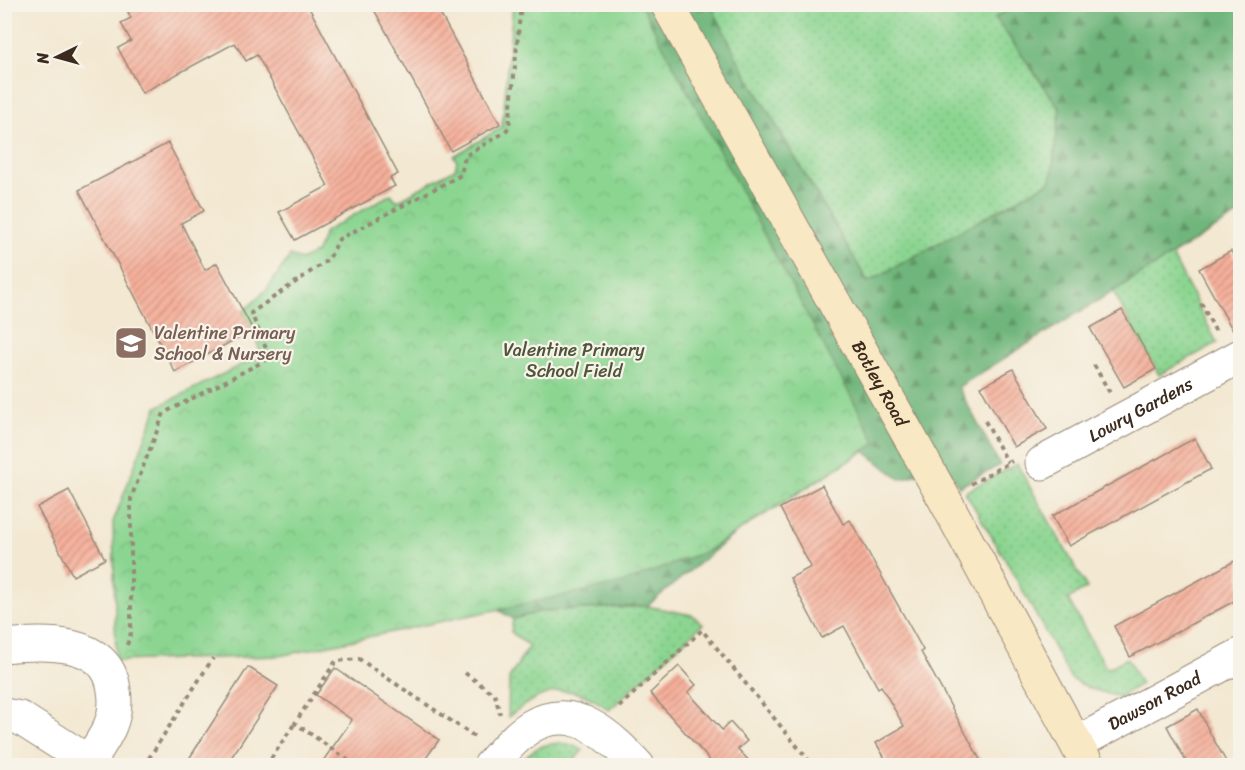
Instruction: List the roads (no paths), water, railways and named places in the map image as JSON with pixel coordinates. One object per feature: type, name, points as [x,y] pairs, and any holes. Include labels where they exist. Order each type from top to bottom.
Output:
[{"type":"main road","name":"Botley Road","points":[[668,4],[945,500],[1082,754]]},
{"type":"street","name":"Lowry Gardens","points":[[1042,463],[1240,356]]},
{"type":"street","points":[[4,646],[63,644],[83,650],[102,662],[111,674],[116,704],[110,727],[92,764],[20,718],[4,715]]},
{"type":"street","name":"Dawson Road","points":[[1082,754],[1238,663]]},
{"type":"street","points":[[500,755],[531,726],[565,718],[597,728],[638,765]]},
{"type":"place","name":"Valentine Primary School & Nursery","points":[[131,343]]},
{"type":"park label","name":"Valentine Primary School Field","points":[[574,360]]}]
